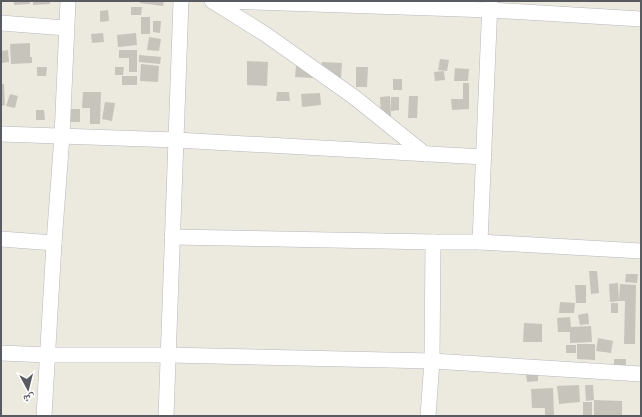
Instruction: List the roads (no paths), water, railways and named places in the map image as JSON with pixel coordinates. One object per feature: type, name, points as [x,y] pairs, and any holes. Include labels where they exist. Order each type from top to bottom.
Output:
[{"type":"street","points":[[44,416],[62,136],[68,1]]},
{"type":"street","points":[[166,416],[181,1]]},
{"type":"street","points":[[212,1],[265,34],[354,97],[425,154]]},
{"type":"street","points":[[224,1],[490,6],[641,19]]},
{"type":"street","points":[[480,242],[490,6]]},
{"type":"street","points":[[1,23],[66,28]]},
{"type":"street","points":[[1,134],[176,140],[484,157]]},
{"type":"street","points":[[172,237],[480,242],[641,251]]},
{"type":"street","points":[[1,239],[54,243]]},
{"type":"street","points":[[428,416],[432,361],[433,242]]},
{"type":"street","points":[[1,353],[432,361],[641,374]]}]
